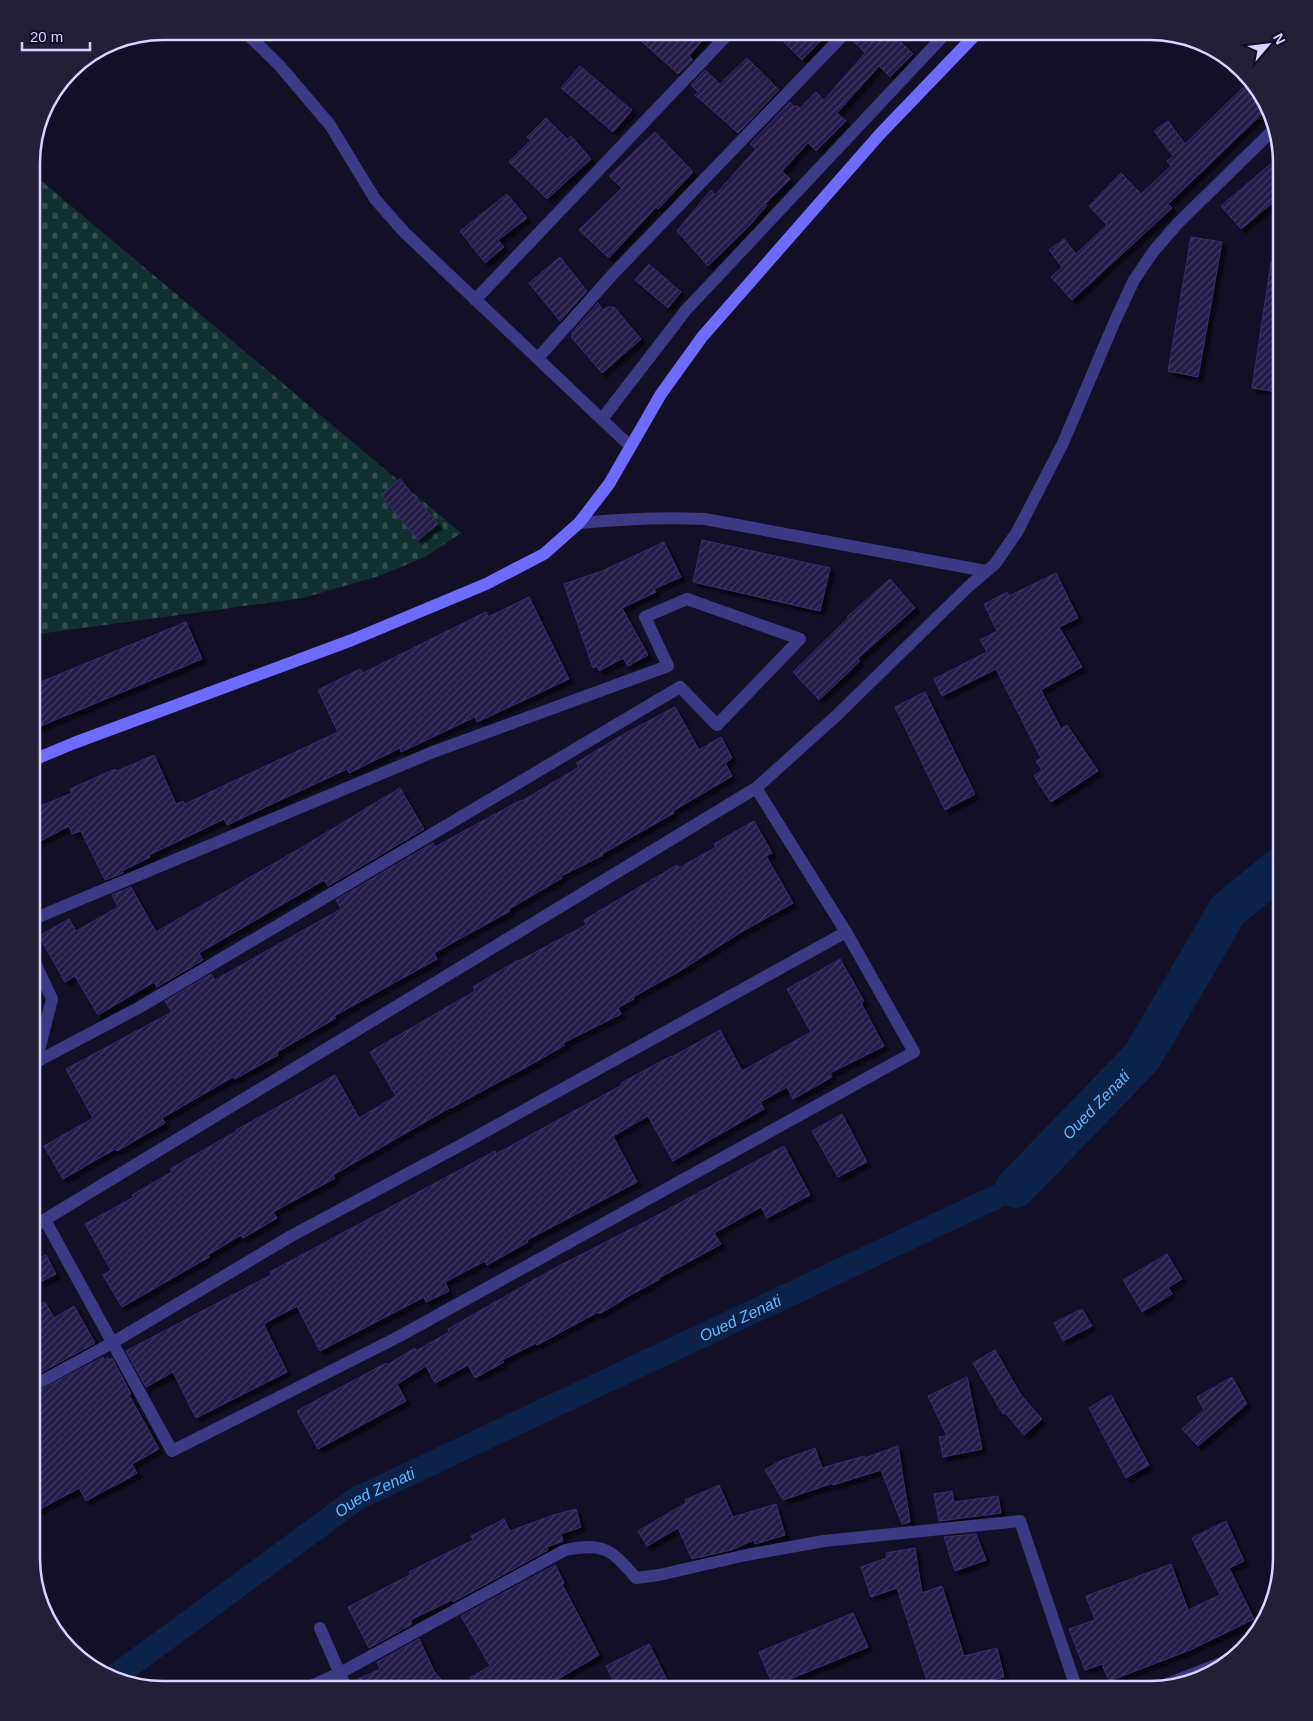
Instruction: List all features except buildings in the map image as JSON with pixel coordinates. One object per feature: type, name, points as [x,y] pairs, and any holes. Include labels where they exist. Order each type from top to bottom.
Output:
[{"type":"main road","points":[[40,757],[352,640],[486,584],[544,554],[580,523],[609,484],[661,394],[702,337],[880,134],[971,40]]},
{"type":"street","points":[[253,40],[279,65],[330,125],[381,205],[404,232],[630,446]]},
{"type":"street","points":[[475,300],[722,40]]},
{"type":"street","points":[[538,358],[614,273],[838,40]]},
{"type":"street","points":[[602,419],[686,310],[940,40]]},
{"type":"street","points":[[40,1223],[756,788],[835,717],[968,586],[995,564],[1016,532],[1063,443],[1114,323],[1139,273],[1153,252],[1178,223],[1269,134]]},
{"type":"street","points":[[580,523],[628,518],[668,517],[705,519],[986,571]]},
{"type":"street","points":[[40,916],[433,752],[668,666],[645,617],[687,599],[800,639],[717,725],[680,687],[140,1007],[40,1060]]},
{"type":"street","points":[[45,1220],[172,1451],[398,1337],[914,1052],[846,932],[756,788]]},
{"type":"street","points":[[40,1382],[112,1343],[291,1236],[461,1145],[846,932]]},
{"type":"street","points":[[40,973],[52,999],[40,1046]]},
{"type":"street","points":[[322,1681],[565,1550],[585,1546],[604,1548],[619,1558],[636,1578],[658,1576],[746,1555],[824,1541],[1020,1521],[1074,1681]]},
{"type":"street","points":[[320,1628],[343,1681]]},
{"type":"green space","points":[[40,180],[461,533],[425,557],[379,576],[303,598],[40,634]]},
{"type":"waterway","name":"Oued Zenati","points":[[1015,1188],[1142,1057],[1228,910],[1273,873]]},
{"type":"waterway","name":"Oued Zenati","points":[[119,1673],[356,1499],[1015,1188]]}]
